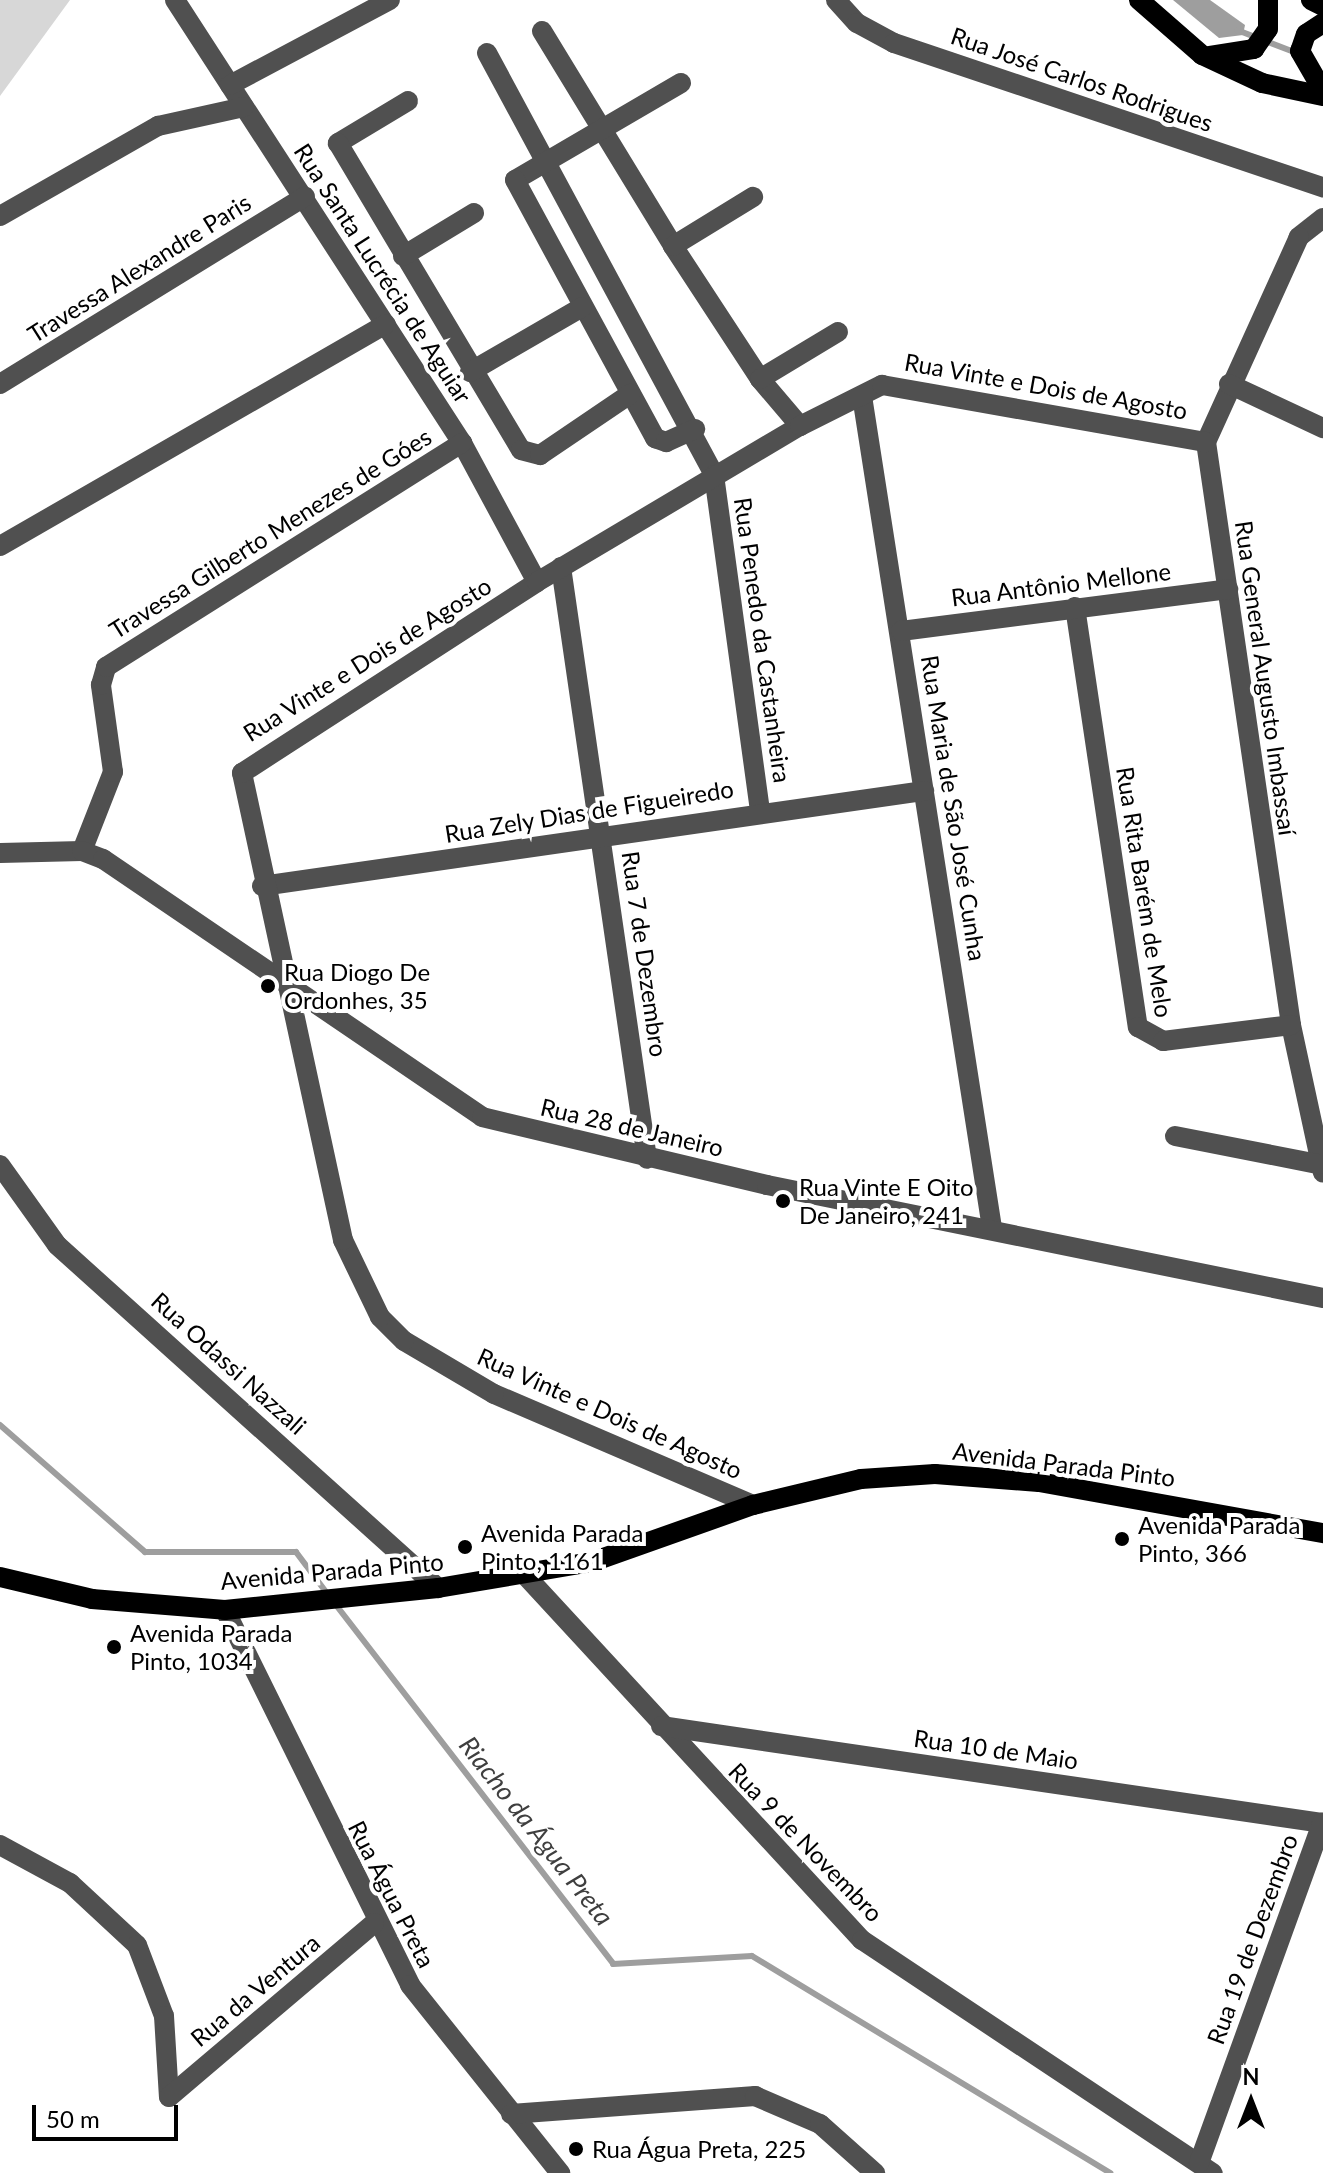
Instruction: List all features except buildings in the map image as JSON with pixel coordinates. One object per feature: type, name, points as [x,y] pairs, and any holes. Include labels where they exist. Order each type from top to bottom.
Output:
[{"type":"main road","points":[[1139,0],[1202,55],[1262,83],[1323,94]]},
{"type":"main road","points":[[1202,55],[1254,49],[1268,29],[1268,0]]},
{"type":"main road","points":[[1311,0],[1323,6]]},
{"type":"main road","points":[[1323,23],[1306,34],[1300,51],[1323,94]]},
{"type":"main road","name":"Avenida Parada Pinto","points":[[0,1577],[92,1599],[225,1610],[438,1588],[525,1575],[653,1545],[753,1505],[861,1479],[935,1474],[1053,1484],[1323,1533]]},
{"type":"street","name":"Rua Santa Lucrécia de Aguiar","points":[[175,0],[305,196],[462,443],[537,582]]},
{"type":"street","points":[[230,85],[390,0]]},
{"type":"street","name":"Rua José Carlos Rodrigues","points":[[836,0],[857,23],[894,43],[1323,187]]},
{"type":"street","points":[[542,31],[673,246],[760,379],[800,426]]},
{"type":"street","name":"Rua Penedo da Castanheira","points":[[487,53],[544,163],[695,429],[714,475],[760,812]]},
{"type":"street","points":[[681,83],[603,132],[517,176],[516,185],[630,394],[660,442],[695,429]]},
{"type":"street","points":[[408,101],[338,143],[470,372],[531,456],[630,394]]},
{"type":"street","points":[[0,216],[158,126],[244,107]]},
{"type":"street","name":"Travessa Alexandre Paris","points":[[0,384],[305,196]]},
{"type":"street","points":[[673,246],[753,197]]},
{"type":"street","points":[[403,256],[474,213]]},
{"type":"street","points":[[1206,442],[1229,384],[1299,237],[1323,218]]},
{"type":"street","points":[[470,372],[582,307]]},
{"type":"street","points":[[0,546],[386,324]]},
{"type":"street","points":[[760,379],[838,332]]},
{"type":"street","name":"Rua Vinte e Dois de Agosto","points":[[753,1505],[494,1394],[404,1341],[380,1317],[343,1240],[240,782],[249,764],[561,567],[800,426],[862,396],[898,384],[1206,442]]},
{"type":"street","points":[[1229,384],[1323,428]]},
{"type":"street","name":"Rua Maria de São José Cunha","points":[[862,396],[992,1228]]},
{"type":"street","name":"Rua General Augusto Imbassaí","points":[[1206,442],[1291,1025],[1320,1169]]},
{"type":"street","name":"Travessa Gilberto Menezes de Góes","points":[[82,851],[113,772],[101,685],[106,667],[462,443]]},
{"type":"street","name":"Rua 7 de Dezembro","points":[[561,567],[647,1159]]},
{"type":"street","name":"Rua Antônio Mellone","points":[[901,631],[1228,589]]},
{"type":"street","name":"Rua Rita Barém de Melo","points":[[1075,607],[1138,1027],[1163,1041],[1291,1025]]},
{"type":"street","name":"Rua Zely Dias de Figueiredo","points":[[262,886],[760,812],[924,791]]},
{"type":"street","points":[[0,853],[82,851]]},
{"type":"street","name":"Rua 28 de Janeiro","points":[[82,851],[281,974],[469,1112],[647,1159],[1323,1298]]},
{"type":"street","points":[[1175,1136],[1320,1169]]},
{"type":"street","name":"Rua Odassi Nazzali","points":[[0,1165],[57,1245],[438,1588]]},
{"type":"street","name":"Rua 9 de Novembro","points":[[525,1575],[661,1726],[862,1940],[1206,2168]]},
{"type":"street","name":"Rua Água Preta","points":[[225,1610],[374,1923],[442,2030],[560,2173]]},
{"type":"street","name":"Rua 10 de Maio","points":[[661,1726],[1322,1823]]},
{"type":"street","name":"Rua 19 de Dezembro","points":[[1206,2168],[1322,1823]]},
{"type":"street","name":"Rua da Ventura","points":[[0,1845],[70,1883],[137,1945],[164,2016],[169,2097],[374,1923]]},
{"type":"street","points":[[511,2114],[755,2096],[820,2124],[875,2173]]},
{"type":"shaded area","points":[[0,0],[70,0],[0,96]]},
{"type":"shaded area","points":[[1173,0],[1210,0],[1245,25],[1243,35],[1219,38]]},
{"type":"waterway","points":[[1237,30],[1297,53]]},
{"type":"waterway","name":"Riacho da Água Preta","points":[[0,1425],[145,1552],[296,1552],[329,1596]]},
{"type":"waterway","name":"Riacho da Água Preta","points":[[336,1605],[613,1964],[752,1956],[1111,2173]]},
{"type":"place","name":"Rua Diogo De Ordonhes, 35","points":[[268,986]]},
{"type":"place","name":"Rua Vinte E Oito De Janeiro, 241","points":[[783,1201]]},
{"type":"place","name":"Avenida Parada Pinto, 366","points":[[1122,1539]]},
{"type":"place","name":"Avenida Parada Pinto, 1161","points":[[465,1547]]},
{"type":"place","name":"Avenida Parada Pinto, 1034","points":[[114,1647]]},
{"type":"place","name":"Rua Água Preta, 225","points":[[576,2149]]}]
